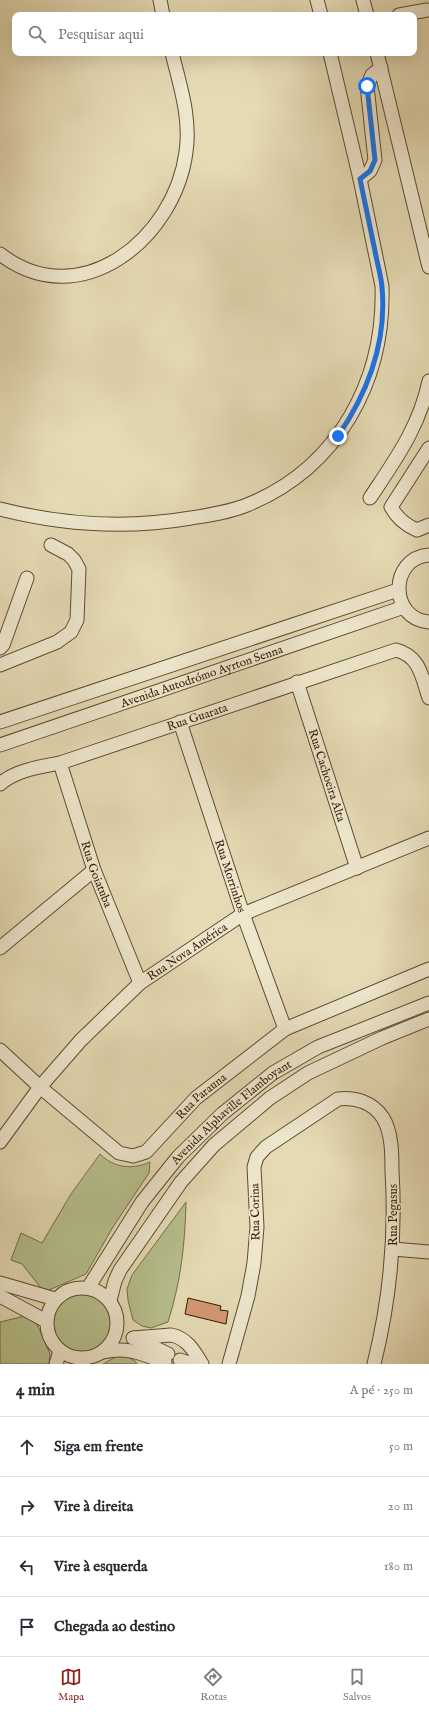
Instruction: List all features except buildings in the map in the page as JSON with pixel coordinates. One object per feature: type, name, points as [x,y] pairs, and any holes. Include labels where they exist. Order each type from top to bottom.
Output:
[{"type":"street","points":[[160,0],[162,12]]},
{"type":"street","points":[[317,0],[319,12]]},
{"type":"street","points":[[363,0],[366,12]]},
{"type":"street","points":[[411,12],[427,8]]},
{"type":"street","points":[[0,254],[19,267],[35,273],[52,277],[75,276],[92,272],[109,265],[130,250],[151,230],[168,206],[175,193],[180,180],[188,139],[186,112],[173,56]]},
{"type":"street","points":[[0,509],[38,517],[86,524],[135,524],[180,520],[217,513],[246,505],[280,488],[311,464],[338,436],[357,406],[371,373],[379,339],[382,286],[360,179],[331,56]]},
{"type":"street","points":[[378,56],[429,267]]},
{"type":"street","points":[[360,179],[370,171],[375,160],[367,86],[372,75],[381,68]]},
{"type":"street","points":[[370,498],[397,458],[416,424],[425,400],[429,381]]},
{"type":"street","points":[[429,448],[391,507],[396,515],[407,526],[417,530],[429,525]]},
{"type":"street","points":[[0,665],[57,642],[71,632],[77,620],[79,569],[74,560],[68,554],[51,545]]},
{"type":"street","points":[[429,556],[424,556],[413,560],[405,568],[400,579],[398,590],[404,607],[417,619],[429,622]]},
{"type":"street","points":[[0,648],[3,644],[27,578]]},
{"type":"street","name":"Avenida Autodrómo Ayrton Senna","points":[[0,722],[398,590]]},
{"type":"street","name":"Avenida Autodrómo Ayrton Senna","points":[[0,745],[404,607]]},
{"type":"street","name":"Rua Guarata","points":[[0,784],[7,778],[22,772],[60,763],[297,682],[396,650],[405,653],[417,662],[429,698]]},
{"type":"street","name":"Rua Cachoeira Alta","points":[[297,682],[357,868]]},
{"type":"street","name":"Rua Morrinhos","points":[[180,722],[243,914],[285,1029]]},
{"type":"street","name":"Rua Goiatuba","points":[[60,763],[94,870],[140,983]]},
{"type":"street","name":"Rua Nova América","points":[[0,1142],[40,1087],[81,1040],[140,983],[243,914],[429,838]]},
{"type":"street","points":[[0,948],[94,870]]},
{"type":"street","name":"Rua Parauna","points":[[0,1050],[40,1087],[119,1153],[133,1156],[146,1152],[196,1098],[285,1029],[429,969]]},
{"type":"street","name":"Avenida Alphaville Flamboyant","points":[[88,1288],[142,1202],[178,1157],[222,1114],[274,1073],[318,1047],[429,1003]]},
{"type":"street","name":"Avenida Alphaville Flamboyant","points":[[110,1300],[115,1281],[120,1270],[182,1182],[214,1144],[270,1098],[308,1072],[382,1038],[429,1019]]},
{"type":"street","name":"Rua Pegasus","points":[[338,1099],[351,1098],[364,1102],[376,1110],[383,1118],[388,1133],[392,1155],[393,1249],[388,1298],[374,1364]]},
{"type":"street","name":"Rua Corina","points":[[229,1364],[246,1303],[254,1263],[257,1227],[254,1168],[257,1157],[266,1147],[338,1099]]},
{"type":"street","points":[[393,1249],[429,1252]]},
{"type":"street","points":[[0,1283],[55,1299]]},
{"type":"street","points":[[147,1364],[131,1344],[118,1320],[110,1300],[88,1288],[76,1288],[55,1299],[46,1321],[48,1332],[60,1351],[80,1361],[103,1352],[131,1344],[171,1335],[176,1336],[190,1344],[202,1364]]},
{"type":"street","points":[[0,1296],[46,1321]]},
{"type":"street","points":[[103,1352],[116,1333],[118,1320]]},
{"type":"street","points":[[131,1344],[176,1360]]},
{"type":"street","points":[[56,1364],[60,1351]]},
{"type":"green space","points":[[100,1154],[105,1159],[117,1165],[130,1167],[143,1165],[150,1162],[149,1173],[113,1227],[86,1274],[49,1290],[41,1288],[22,1264],[11,1260],[21,1233],[42,1243],[71,1194]]},
{"type":"green space","points":[[186,1202],[182,1262],[168,1322],[151,1328],[142,1326],[133,1320],[127,1289],[132,1275]]},
{"type":"green space","points":[[83,1291],[95,1293],[105,1300],[112,1310],[114,1322],[112,1334],[105,1344],[95,1351],[83,1353],[71,1351],[61,1344],[54,1334],[52,1322],[54,1310],[61,1300],[71,1293]]},
{"type":"green space","points":[[25,1316],[37,1324],[50,1354],[49,1364],[0,1364],[0,1322]]},
{"type":"green space","points":[[123,1355],[135,1361],[137,1364],[103,1364],[117,1356]]},
{"type":"route","points":[[338,436],[357,406],[371,373],[376,356],[382,321],[382,286],[360,179],[366,176],[370,171],[375,160],[367,86]]}]
